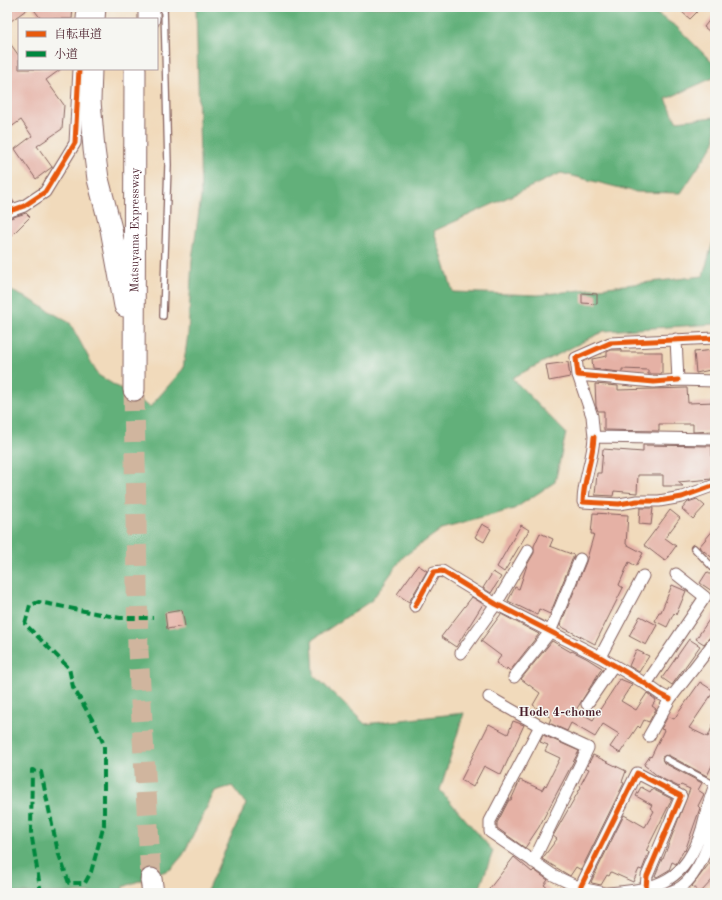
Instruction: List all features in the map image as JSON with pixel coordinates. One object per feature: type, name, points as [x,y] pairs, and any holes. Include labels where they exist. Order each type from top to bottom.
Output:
[{"type":"highway","points":[[94,18],[95,7]]},
{"type":"highway","points":[[135,7],[135,18]]},
{"type":"highway","points":[[149,7],[149,18]]},
{"type":"highway","points":[[91,70],[90,101],[98,179],[119,273],[134,364]]},
{"type":"highway","name":"Matsuyama Expressway","points":[[134,390],[135,70]]},
{"type":"highway","points":[[135,225],[148,119],[148,70]]},
{"type":"street","points":[[82,7],[82,18]]},
{"type":"street","points":[[7,212],[24,206],[45,192],[75,143],[79,70]]},
{"type":"street","points":[[715,338],[610,342],[576,358],[578,375],[592,416],[594,437],[594,447],[583,487],[582,502],[619,504],[637,501],[659,502],[682,497],[715,485]]},
{"type":"street","points":[[676,339],[678,380]]},
{"type":"street","points":[[578,375],[654,382],[678,380],[715,381]]},
{"type":"street","points":[[594,437],[715,439]]},
{"type":"street","points":[[461,653],[496,604],[528,550]]},
{"type":"street","points":[[514,677],[550,632],[580,559]]},
{"type":"street","points":[[415,606],[434,572],[442,571],[496,604],[600,657],[670,699]]},
{"type":"street","points":[[646,684],[705,597],[676,574]]},
{"type":"street","points":[[600,657],[643,576]]},
{"type":"street","points":[[649,736],[670,699],[715,641]]},
{"type":"street","points":[[587,704],[613,666]]},
{"type":"street","points":[[489,697],[540,726],[588,748],[533,862]]},
{"type":"street","points":[[540,726],[490,821],[490,832],[553,875],[580,888],[606,893],[646,888],[661,884],[673,877],[684,867],[694,849],[702,830],[710,796],[715,785]]},
{"type":"street","points":[[580,888],[637,773],[681,796],[647,876],[646,888]]},
{"type":"street","points":[[667,893],[682,887],[694,873],[703,857],[713,831],[714,820],[710,796]]},
{"type":"lane","points":[[163,316],[168,165],[164,7]]},
{"type":"lane","points":[[694,548],[715,570]]},
{"type":"lane","points":[[666,759],[715,785]]},
{"type":"green space","points":[[196,7],[646,7],[677,27],[715,65],[715,77],[666,99],[676,121],[715,117],[715,142],[681,193],[636,192],[561,173],[434,231],[453,292],[538,295],[703,276],[715,235],[715,324],[604,331],[512,378],[566,433],[555,482],[514,509],[442,529],[403,557],[372,600],[312,640],[314,675],[365,724],[464,713],[440,790],[493,851],[478,893],[206,893],[246,804],[232,786],[215,791],[183,855],[171,869],[123,887],[123,893],[9,893],[7,890],[7,289],[31,300],[70,323],[98,375],[150,407],[183,369],[188,334],[192,259],[201,197]]},
{"type":"building","points":[[7,7],[30,7],[7,24]]},
{"type":"building","points":[[32,7],[73,7],[72,18],[40,18]]},
{"type":"building","points":[[686,7],[691,7],[697,12],[690,19],[682,12]]},
{"type":"building","points":[[715,13],[715,36],[704,27]]},
{"type":"building","points":[[7,39],[18,55],[18,70],[60,70],[46,80],[64,105],[62,129],[37,146],[52,167],[36,179],[15,149],[32,136],[21,120],[7,130]]},
{"type":"building","points":[[7,193],[14,202],[7,205]]},
{"type":"building","points":[[26,213],[30,217],[12,235],[7,231],[7,219]]},
{"type":"building","points":[[582,293],[597,294],[597,304],[582,303]]},
{"type":"building","points":[[611,350],[621,350],[621,352],[662,352],[662,374],[648,374],[648,370],[622,369],[622,372],[619,372],[593,369],[592,359],[607,356],[607,352]]},
{"type":"building","points":[[715,350],[715,369],[696,373],[694,352]]},
{"type":"building","points":[[568,362],[570,377],[549,381],[546,365]]},
{"type":"building","points":[[595,384],[618,386],[618,390],[687,388],[688,403],[715,402],[715,431],[693,432],[693,424],[659,424],[659,431],[604,430],[604,411],[598,411],[596,406]]},
{"type":"building","points":[[643,445],[712,446],[712,479],[678,482],[683,486],[663,486],[663,475],[638,475],[637,493],[614,491],[613,496],[595,495],[597,473],[601,473],[603,449],[643,452]]},
{"type":"building","points":[[697,499],[705,506],[693,519],[682,509],[688,502]]},
{"type":"building","points":[[640,508],[653,508],[651,525],[639,524]]},
{"type":"building","points":[[670,510],[680,518],[665,538],[676,546],[665,561],[644,545]]},
{"type":"building","points":[[593,513],[628,515],[626,544],[643,553],[636,566],[629,562],[619,585],[623,588],[595,644],[560,626],[586,562],[594,534],[591,534]]},
{"type":"building","points":[[482,524],[491,529],[484,542],[475,537]]},
{"type":"building","points":[[521,525],[529,530],[504,572],[497,567]]},
{"type":"building","points":[[715,528],[715,560],[699,547]]},
{"type":"building","points":[[540,533],[553,539],[550,546],[574,555],[550,614],[539,609],[537,615],[508,601],[515,587],[519,589],[527,565],[534,553],[534,546]]},
{"type":"building","points":[[418,565],[427,571],[409,602],[397,594]]},
{"type":"building","points":[[493,572],[501,577],[491,593],[483,588]]},
{"type":"building","points":[[707,572],[715,578],[715,593],[700,583]]},
{"type":"building","points":[[672,585],[686,591],[676,615],[674,613],[667,627],[655,621],[659,612],[661,612]]},
{"type":"building","points":[[472,597],[483,604],[456,647],[441,637]]},
{"type":"building","points":[[182,610],[185,626],[167,629],[165,613]]},
{"type":"building","points":[[715,611],[715,631],[704,644],[696,639]]},
{"type":"building","points":[[501,614],[539,634],[510,671],[496,663],[501,656],[481,641]]},
{"type":"building","points":[[640,616],[657,625],[646,645],[629,636]]},
{"type":"building","points":[[689,639],[700,646],[672,685],[662,678]]},
{"type":"building","points":[[552,641],[602,668],[576,710],[593,720],[620,679],[632,684],[621,701],[636,710],[647,693],[656,700],[652,706],[656,709],[649,722],[644,720],[640,728],[638,726],[620,753],[610,747],[619,734],[603,724],[595,737],[571,723],[567,731],[549,723],[551,718],[533,705],[540,693],[521,679]]},
{"type":"building","points":[[636,650],[649,656],[639,672],[629,666]]},
{"type":"building","points":[[700,682],[714,691],[689,728],[708,737],[715,720],[715,759],[707,776],[668,755],[662,757],[664,763],[702,783],[698,790],[704,794],[698,806],[700,808],[685,851],[684,850],[676,864],[672,862],[669,870],[657,877],[655,876],[690,789],[681,785],[679,787],[659,777],[644,765],[650,756],[651,757],[664,730],[661,729],[668,716],[674,719]]},
{"type":"building","points":[[513,721],[524,725],[501,775],[484,766],[473,787],[461,780],[489,724],[508,734]]},
{"type":"building","points":[[543,735],[579,751],[539,827],[525,848],[497,828],[497,823],[509,800],[511,800],[520,780],[542,790],[545,785],[546,786],[560,758],[545,751],[548,745],[540,742]]},
{"type":"building","points":[[593,755],[626,771],[622,782],[624,783],[581,870],[576,867],[570,876],[542,859],[557,839],[553,836],[581,787],[580,786],[589,769],[586,768]]},
{"type":"building","points":[[641,787],[650,792],[652,789],[672,799],[646,851],[649,852],[642,870],[639,869],[633,882],[611,872],[609,876],[607,875],[601,885],[592,883],[591,882],[624,815],[645,827],[654,811],[650,808],[652,805],[636,796]]},
{"type":"building","points":[[715,856],[715,877],[700,893],[692,886]]},
{"type":"building","points":[[514,857],[532,872],[534,870],[548,880],[544,885],[554,893],[486,893]]},
{"type":"tunnel","points":[[134,390],[138,650],[151,879]]},
{"type":"marked path","points":[[41,893],[31,832],[32,770],[41,772],[58,852],[69,883],[85,883],[91,872],[104,825],[104,745],[96,726],[73,687],[69,668],[25,624],[30,605],[39,602],[120,618],[153,618]]},
{"type":"cycle path","points":[[7,212],[24,206],[45,192],[75,143],[79,70]]},
{"type":"cycle path","points":[[678,380],[654,382],[578,375],[576,358],[610,343],[715,338]]},
{"type":"cycle path","points":[[594,437],[592,454],[583,494],[583,502],[619,504],[637,501],[659,501],[682,497],[715,485]]},
{"type":"cycle path","points":[[415,606],[434,572],[442,571],[496,604],[600,657],[670,699]]},
{"type":"cycle path","points":[[580,888],[637,773],[681,796],[647,876],[646,888]]},
{"type":"district","name":"Hode 4-chome","points":[[560,711]]}]
